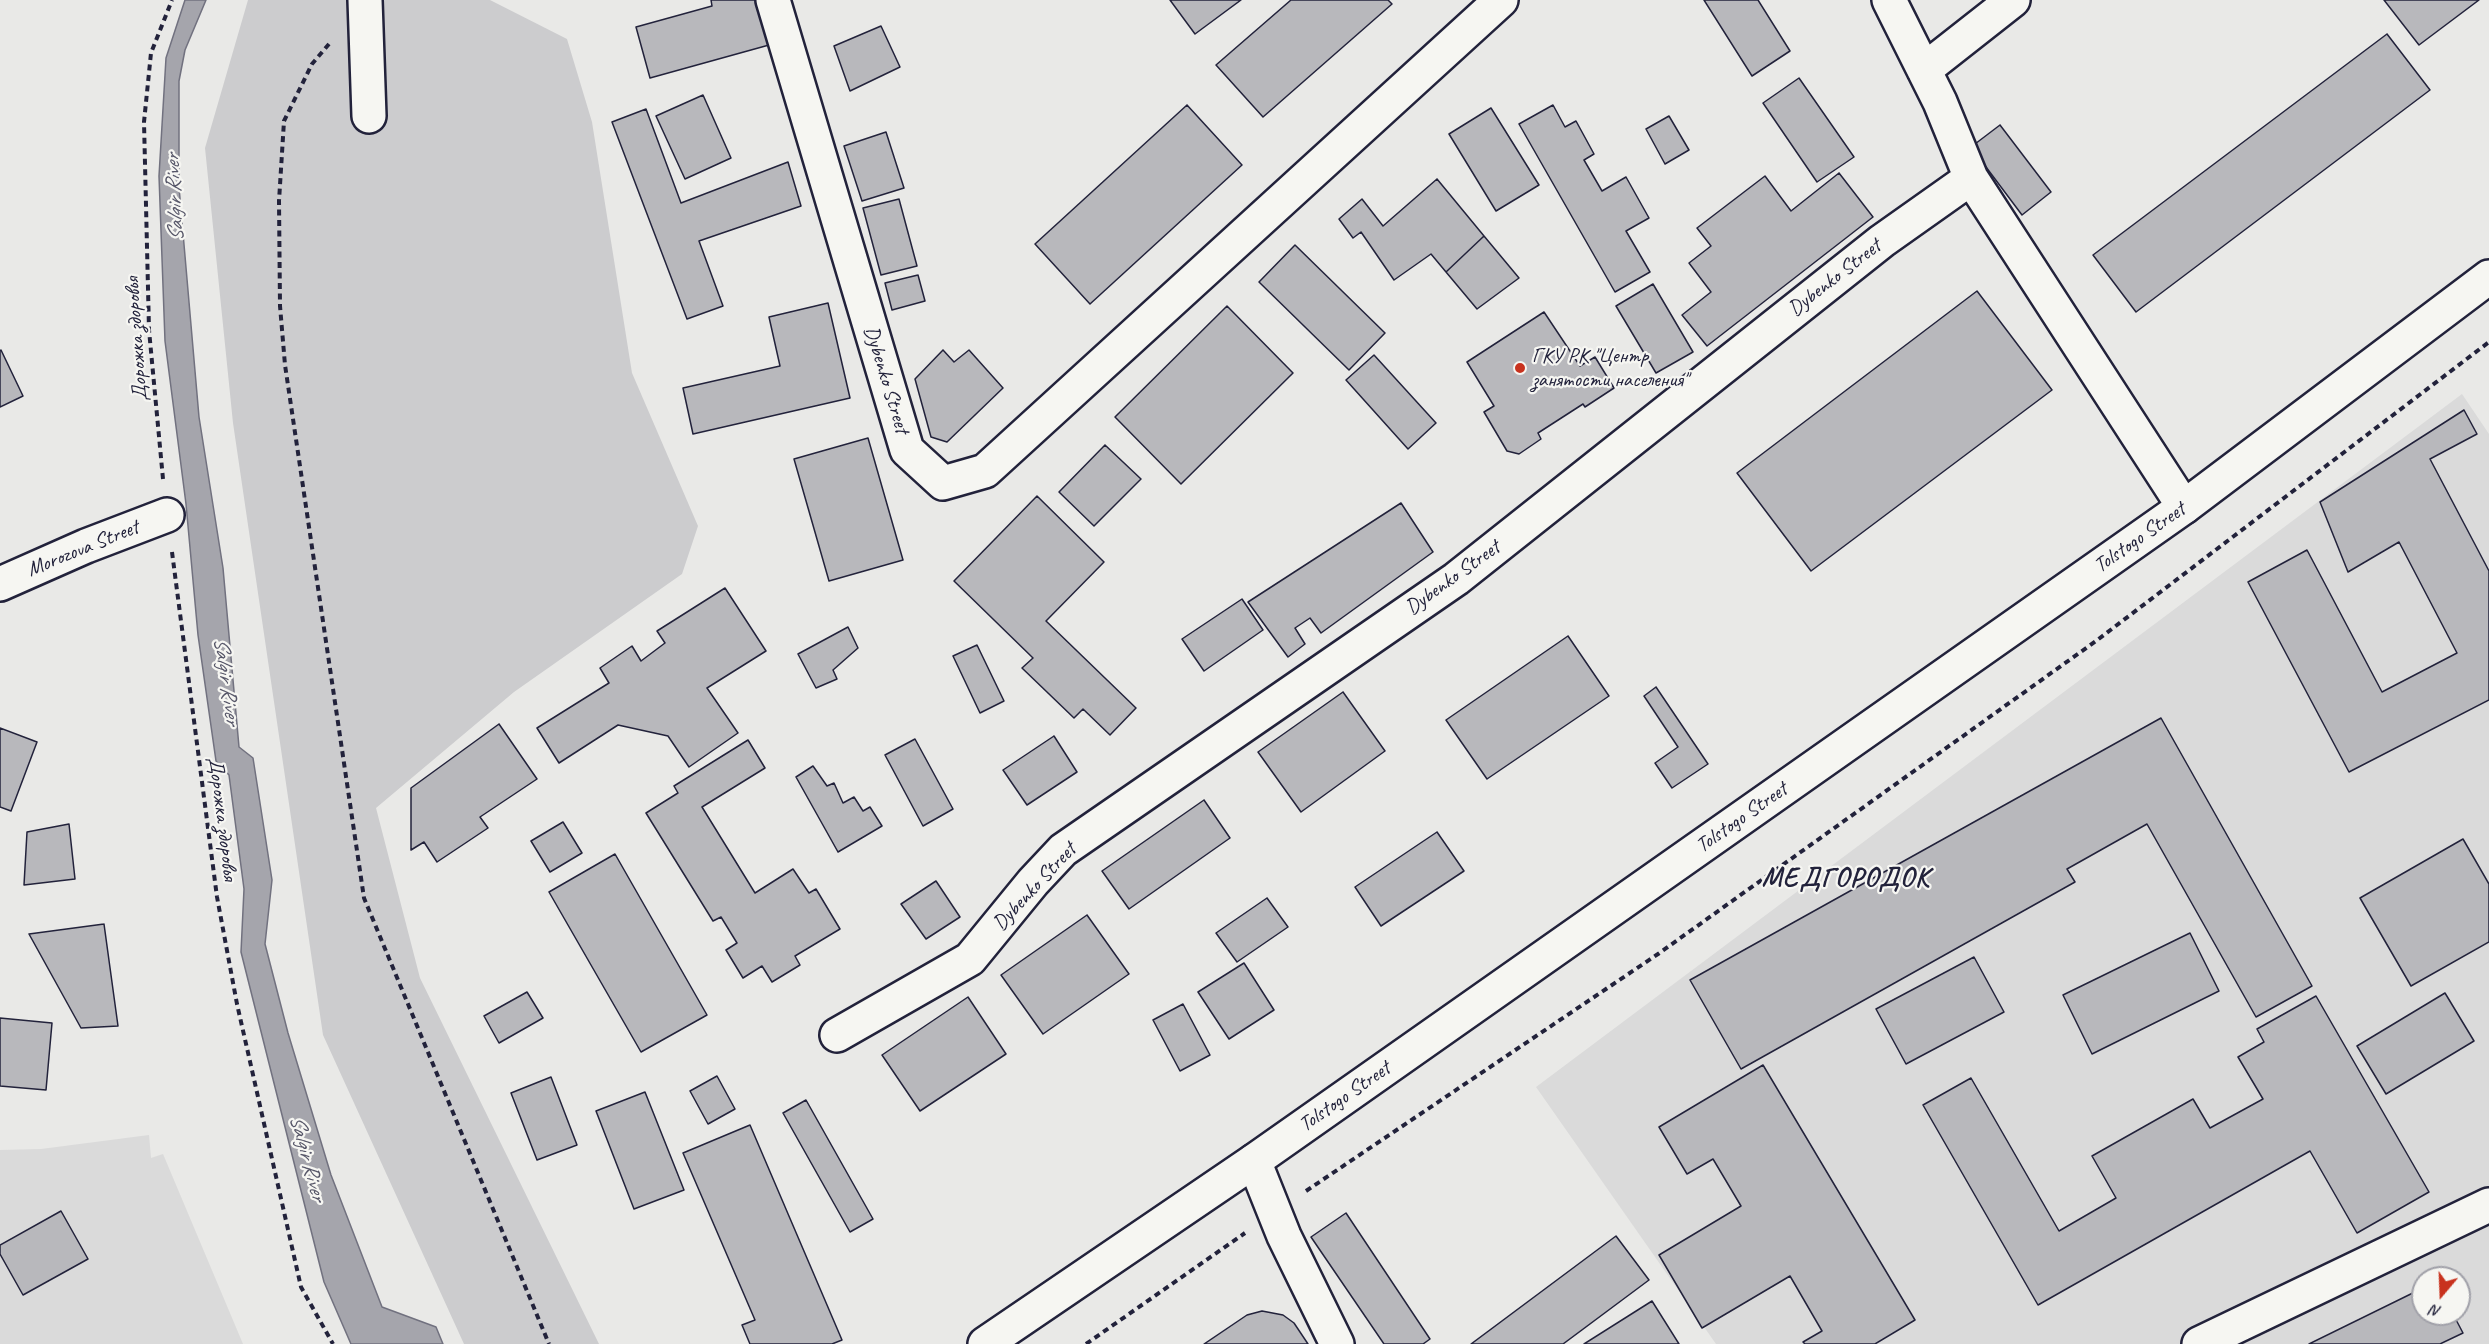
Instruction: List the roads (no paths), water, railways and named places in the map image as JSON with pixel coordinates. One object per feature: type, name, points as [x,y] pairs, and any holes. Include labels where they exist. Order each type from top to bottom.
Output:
[{"type":"street","name":"Dybenko Street","points":[[772,0],[907,450],[943,483],[985,471],[1501,0]]},
{"type":"street","points":[[1888,0],[1940,102],[1971,178],[2184,507]]},
{"type":"street","points":[[1924,70],[2013,0]]},
{"type":"street","points":[[365,1],[369,116]]},
{"type":"street","name":"Dybenko Street","points":[[837,1035],[970,959],[1033,882],[1063,850],[1456,579],[1882,241],[1971,178]]},
{"type":"street","name":"Tolstogo Street","points":[[985,1344],[1254,1161],[2184,507],[2489,277]]},
{"type":"street","name":"Morozova Street","points":[[0,584],[87,546],[167,515]]},
{"type":"street","points":[[1254,1161],[1276,1211],[1284,1236],[1337,1344]]},
{"type":"street","points":[[2199,1344],[2489,1205]]},
{"type":"water","name":"Salgir River","points":[[185,0],[206,0],[185,50],[179,81],[179,187],[199,417],[223,568],[239,747],[253,758],[272,880],[265,944],[288,1033],[331,1175],[382,1307],[436,1327],[443,1344],[351,1344],[324,1282],[241,952],[244,889],[229,775],[216,761],[198,635],[186,504],[165,341],[159,176],[166,58]]},
{"type":"place","name":"ГКУ РК \"Центр занятости населения\"","points":[[1520,368]]},
{"type":"district","name":"МЕДГОРОДОК","points":[[1846,879]]}]
